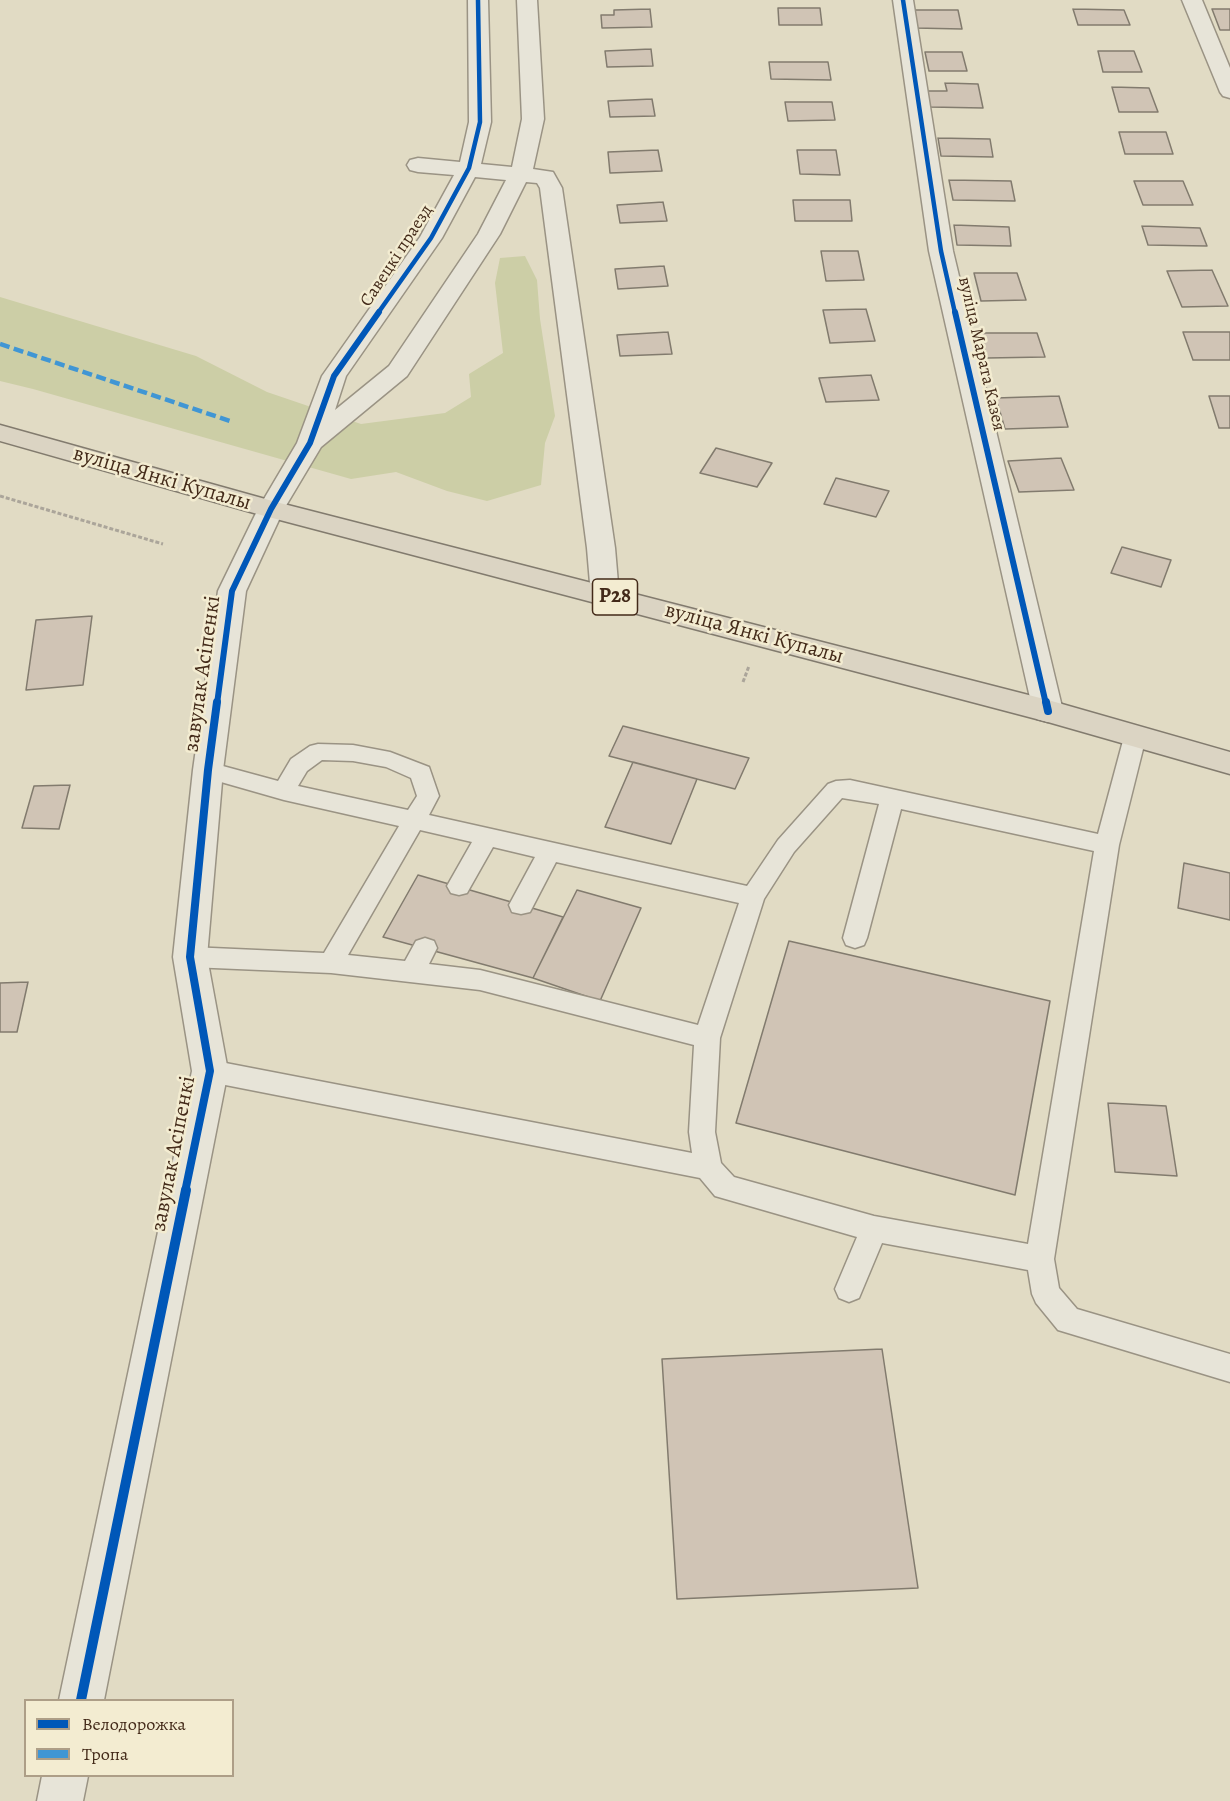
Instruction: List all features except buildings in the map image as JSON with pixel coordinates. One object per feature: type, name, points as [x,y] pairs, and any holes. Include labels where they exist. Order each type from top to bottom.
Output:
[{"type":"main road","name":"вуліца Янкі Купалы","points":[[0,433],[271,509],[1048,711],[1230,763]]},
{"type":"street","name":"Савецкі праезд","points":[[271,509],[310,442],[334,376],[431,238],[469,168],[480,122],[478,0]]},
{"type":"street","name":"Савецкі праезд","points":[[310,442],[398,371],[489,234],[520,174],[524,165],[533,119],[527,0]]},
{"type":"street","name":"вуліца Марата Казея","points":[[903,0],[941,251],[1048,711]]},
{"type":"street","points":[[1192,0],[1230,92]]},
{"type":"street","points":[[418,165],[469,168],[545,177],[551,188],[601,548],[605,595]]},
{"type":"street","name":"завулак Асіпенкі","points":[[81,1699],[210,1071],[190,957],[208,770],[232,591],[271,509]]},
{"type":"street","points":[[60,1801],[65,1777]]},
{"type":"lane","points":[[1135,737],[1107,845],[1040,1259],[1046,1294],[1068,1320],[1230,1368]]},
{"type":"lane","points":[[284,791],[299,765],[318,752],[353,753],[390,760],[421,774],[428,796],[331,963]]},
{"type":"lane","points":[[208,770],[284,791],[753,897]]},
{"type":"lane","points":[[1040,1259],[874,1229],[725,1187],[708,1168],[702,1132],[707,1038],[753,897],[786,846],[836,790],[850,789],[892,800],[1107,845]]},
{"type":"lane","points":[[855,938],[892,800]]},
{"type":"lane","points":[[459,886],[487,836]]},
{"type":"lane","points":[[521,905],[550,851]]},
{"type":"lane","points":[[412,972],[425,948]]},
{"type":"lane","points":[[190,957],[331,963],[412,972],[484,973],[707,1038]]},
{"type":"lane","points":[[210,1071],[708,1168]]},
{"type":"lane","points":[[849,1288],[874,1229]]},
{"type":"path","points":[[0,496],[163,544]]},
{"type":"green space","points":[[525,256],[537,280],[540,319],[555,416],[545,443],[541,485],[487,501],[447,491],[396,472],[351,479],[0,381],[0,297],[196,356],[267,392],[361,424],[445,413],[471,397],[469,374],[503,353],[495,283],[500,258]]},
{"type":"marked path","points":[[0,344],[233,422]]},
{"type":"cycle path","points":[[81,1699],[210,1071],[190,957],[208,770],[232,591],[271,509],[310,443],[334,376],[431,238],[469,168],[480,122],[478,0]]},
{"type":"cycle path","points":[[903,0],[941,251],[1048,711]]}]
